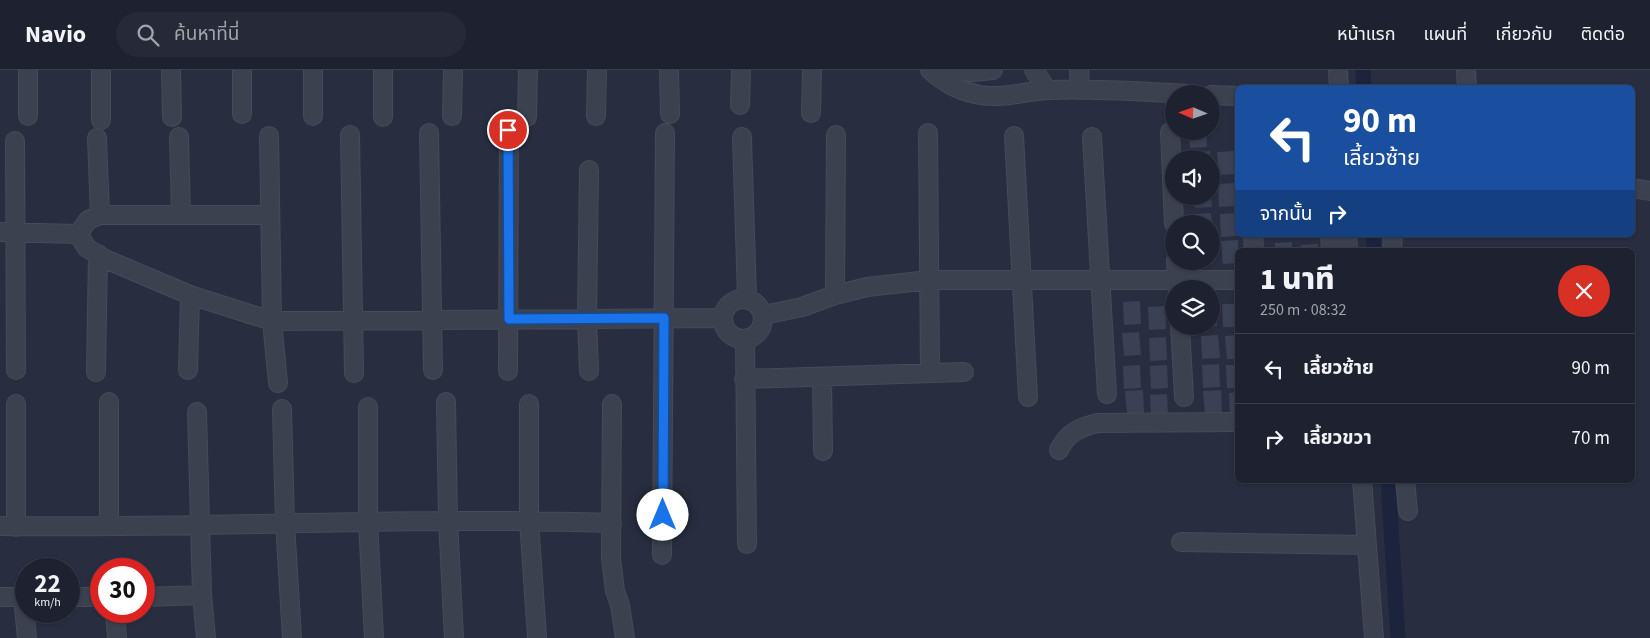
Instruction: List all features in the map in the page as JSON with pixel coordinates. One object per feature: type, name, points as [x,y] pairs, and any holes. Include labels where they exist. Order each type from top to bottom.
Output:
[{"type":"street","points":[[28,70],[28,116]]},
{"type":"street","points":[[101,70],[101,120]]},
{"type":"street","points":[[171,70],[172,117]]},
{"type":"street","points":[[242,70],[242,114]]},
{"type":"street","points":[[313,70],[313,116]]},
{"type":"street","points":[[382,70],[383,116]]},
{"type":"street","points":[[452,116],[453,70]]},
{"type":"street","points":[[527,117],[528,70]]},
{"type":"street","points":[[596,116],[597,70]]},
{"type":"street","points":[[669,70],[670,114]]},
{"type":"street","points":[[740,105],[741,70]]},
{"type":"street","points":[[811,114],[812,70]]},
{"type":"street","points":[[930,70],[946,84],[962,91],[995,97],[1047,90],[1165,93]]},
{"type":"street","points":[[952,70],[972,72],[992,70]]},
{"type":"street","points":[[1034,70],[1047,90]]},
{"type":"street","points":[[1079,70],[1080,90]]},
{"type":"street","points":[[1338,70],[1339,85]]},
{"type":"street","points":[[1466,70],[1467,85]]},
{"type":"street","points":[[1220,95],[1235,96]]},
{"type":"street","points":[[508,130],[508,371]]},
{"type":"street","points":[[429,133],[433,370]]},
{"type":"street","points":[[662,555],[664,133]]},
{"type":"street","points":[[928,133],[930,373]]},
{"type":"street","points":[[350,134],[354,373]]},
{"type":"street","points":[[835,295],[836,135]]},
{"type":"street","points":[[269,136],[272,321],[278,383]]},
{"type":"street","points":[[1014,136],[1028,397]]},
{"type":"street","points":[[179,137],[181,215]]},
{"type":"street","points":[[742,137],[747,298]]},
{"type":"street","points":[[97,138],[100,215]]},
{"type":"street","points":[[1092,138],[1107,394]]},
{"type":"street","points":[[1170,140],[1174,215]]},
{"type":"street","points":[[15,141],[8,232],[16,370]]},
{"type":"street","points":[[589,170],[587,319],[589,371]]},
{"type":"street","points":[[1635,188],[1650,191]]},
{"type":"street","points":[[78,234],[88,220],[100,215],[270,215]]},
{"type":"street","points":[[8,232],[78,234]]},
{"type":"street","points":[[78,234],[88,248],[105,259],[190,295],[272,321],[723,318]]},
{"type":"street","points":[[96,372],[98,254]]},
{"type":"street","points":[[764,315],[802,307],[835,295],[867,287],[929,280],[1100,280],[1165,284]]},
{"type":"street","points":[[1220,282],[1235,280]]},
{"type":"street","points":[[188,370],[190,295]]},
{"type":"street","points":[[747,298],[758,304],[764,315],[764,324],[753,337],[745,339],[736,338],[729,334],[724,327],[723,318],[725,310],[730,303],[738,299],[747,298]]},
{"type":"street","points":[[1181,335],[1184,397]]},
{"type":"street","points":[[745,339],[744,379],[748,544]]},
{"type":"street","points":[[744,379],[964,372]]},
{"type":"street","points":[[822,377],[823,450]]},
{"type":"street","points":[[109,402],[109,526]]},
{"type":"street","points":[[446,402],[448,520],[454,638]]},
{"type":"street","points":[[16,404],[8,527],[448,520],[612,523]]},
{"type":"street","points":[[529,404],[528,520],[538,638]]},
{"type":"street","points":[[612,404],[612,575],[626,638]]},
{"type":"street","points":[[368,407],[368,521],[374,638]]},
{"type":"street","points":[[282,409],[285,523],[292,638]]},
{"type":"street","points":[[197,412],[202,595],[206,638]]},
{"type":"street","points":[[1059,450],[1072,433],[1085,426],[1098,423],[1235,422]]},
{"type":"street","points":[[1362,483],[1374,638]]},
{"type":"street","points":[[1405,483],[1408,511]]},
{"type":"street","points":[[1181,542],[1367,545]]},
{"type":"street","points":[[155,597],[202,595]]},
{"type":"street","points":[[0,597],[15,597]]},
{"type":"street","points":[[26,623],[26,638]]},
{"type":"street","points":[[116,623],[117,638]]},
{"type":"building","points":[[1190,140],[1207,140],[1207,147],[1190,148]]},
{"type":"building","points":[[1234,151],[1235,174],[1220,175],[1220,152]]},
{"type":"building","points":[[1235,183],[1235,206],[1219,207],[1220,184]]},
{"type":"building","points":[[1195,205],[1212,205],[1212,207],[1195,208]]},
{"type":"building","points":[[1211,213],[1211,215],[1194,215]]},
{"type":"building","points":[[1235,213],[1235,236],[1221,237],[1220,214]]},
{"type":"building","points":[[1238,240],[1238,248],[1235,248],[1235,263],[1223,264],[1221,241]]},
{"type":"building","points":[[1292,242],[1292,248],[1275,248],[1275,243]]},
{"type":"building","points":[[1318,244],[1318,248],[1301,248],[1301,245]]},
{"type":"building","points":[[1140,301],[1141,324],[1124,325],[1123,302]]},
{"type":"building","points":[[1222,304],[1235,304],[1235,327],[1223,327]]},
{"type":"building","points":[[1165,306],[1165,329],[1149,330],[1148,307]]},
{"type":"building","points":[[1139,332],[1141,355],[1124,356],[1122,333]]},
{"type":"building","points":[[1218,335],[1220,358],[1202,359],[1201,336]]},
{"type":"building","points":[[1235,335],[1235,359],[1227,359],[1225,336]]},
{"type":"building","points":[[1166,337],[1167,360],[1150,361],[1149,338]]},
{"type":"building","points":[[1219,364],[1220,387],[1203,388],[1202,365]]},
{"type":"building","points":[[1140,365],[1141,388],[1124,389],[1123,366]]},
{"type":"building","points":[[1167,365],[1168,388],[1151,389],[1150,366]]},
{"type":"building","points":[[1226,365],[1235,365],[1235,388],[1227,388]]},
{"type":"building","points":[[1143,390],[1144,413],[1127,414],[1125,391]]},
{"type":"building","points":[[1221,390],[1222,413],[1205,414],[1203,391]]},
{"type":"building","points":[[1235,392],[1235,415],[1230,416],[1229,393]]},
{"type":"building","points":[[1167,394],[1168,417],[1151,418],[1150,395]]},
{"type":"waterway","points":[[1363,70],[1364,85]]},
{"type":"waterway","points":[[1373,237],[1374,248]]},
{"type":"waterway","points":[[1388,483],[1398,638]]},
{"type":"route","points":[[508,130],[509,319],[664,318],[663,515]]}]
